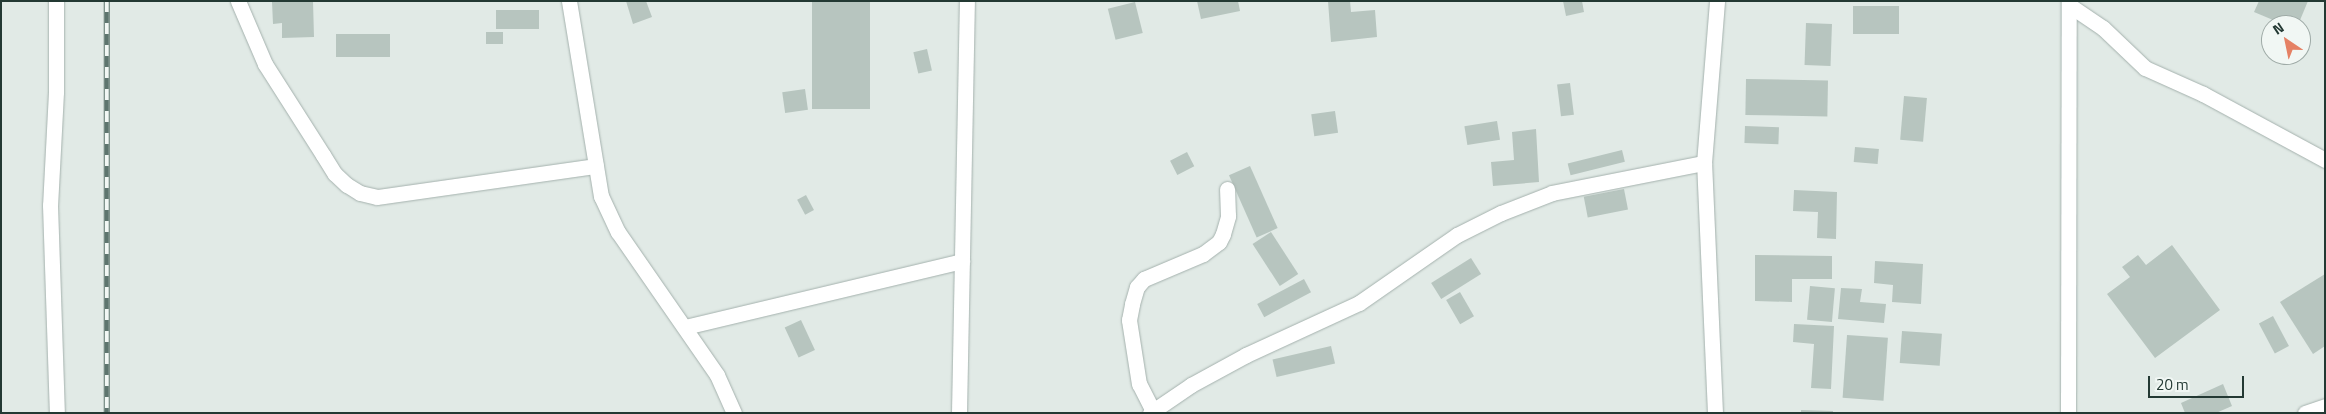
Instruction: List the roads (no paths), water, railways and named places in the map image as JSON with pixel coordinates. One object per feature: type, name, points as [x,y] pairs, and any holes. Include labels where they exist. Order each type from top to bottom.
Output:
[{"type":"street","points":[[56,1],[56,92],[50,205],[57,413]]},
{"type":"street","points":[[238,1],[265,64],[335,174],[347,186],[360,193],[377,196],[596,166]]},
{"type":"street","points":[[569,1],[601,196],[618,232],[718,376],[734,413]]},
{"type":"street","points":[[959,413],[967,1]]},
{"type":"street","points":[[1715,413],[1704,164],[1717,1]]},
{"type":"street","points":[[2069,3],[2103,28],[2145,68],[2203,94],[2325,160]]},
{"type":"street","points":[[2068,413],[2069,3]]},
{"type":"street","points":[[1227,189],[1228,216],[1223,234],[1213,248],[1153,274],[1144,279],[1137,287],[1129,320],[1139,384],[1152,412],[1191,385],[1246,354],[1359,303],[1457,236],[1501,213],[1552,193],[1704,164]]},
{"type":"street","points":[[685,327],[962,261]]},
{"type":"street","points":[[2305,413],[2325,406]]},
{"type":"railway","points":[[107,1],[107,413]]}]
